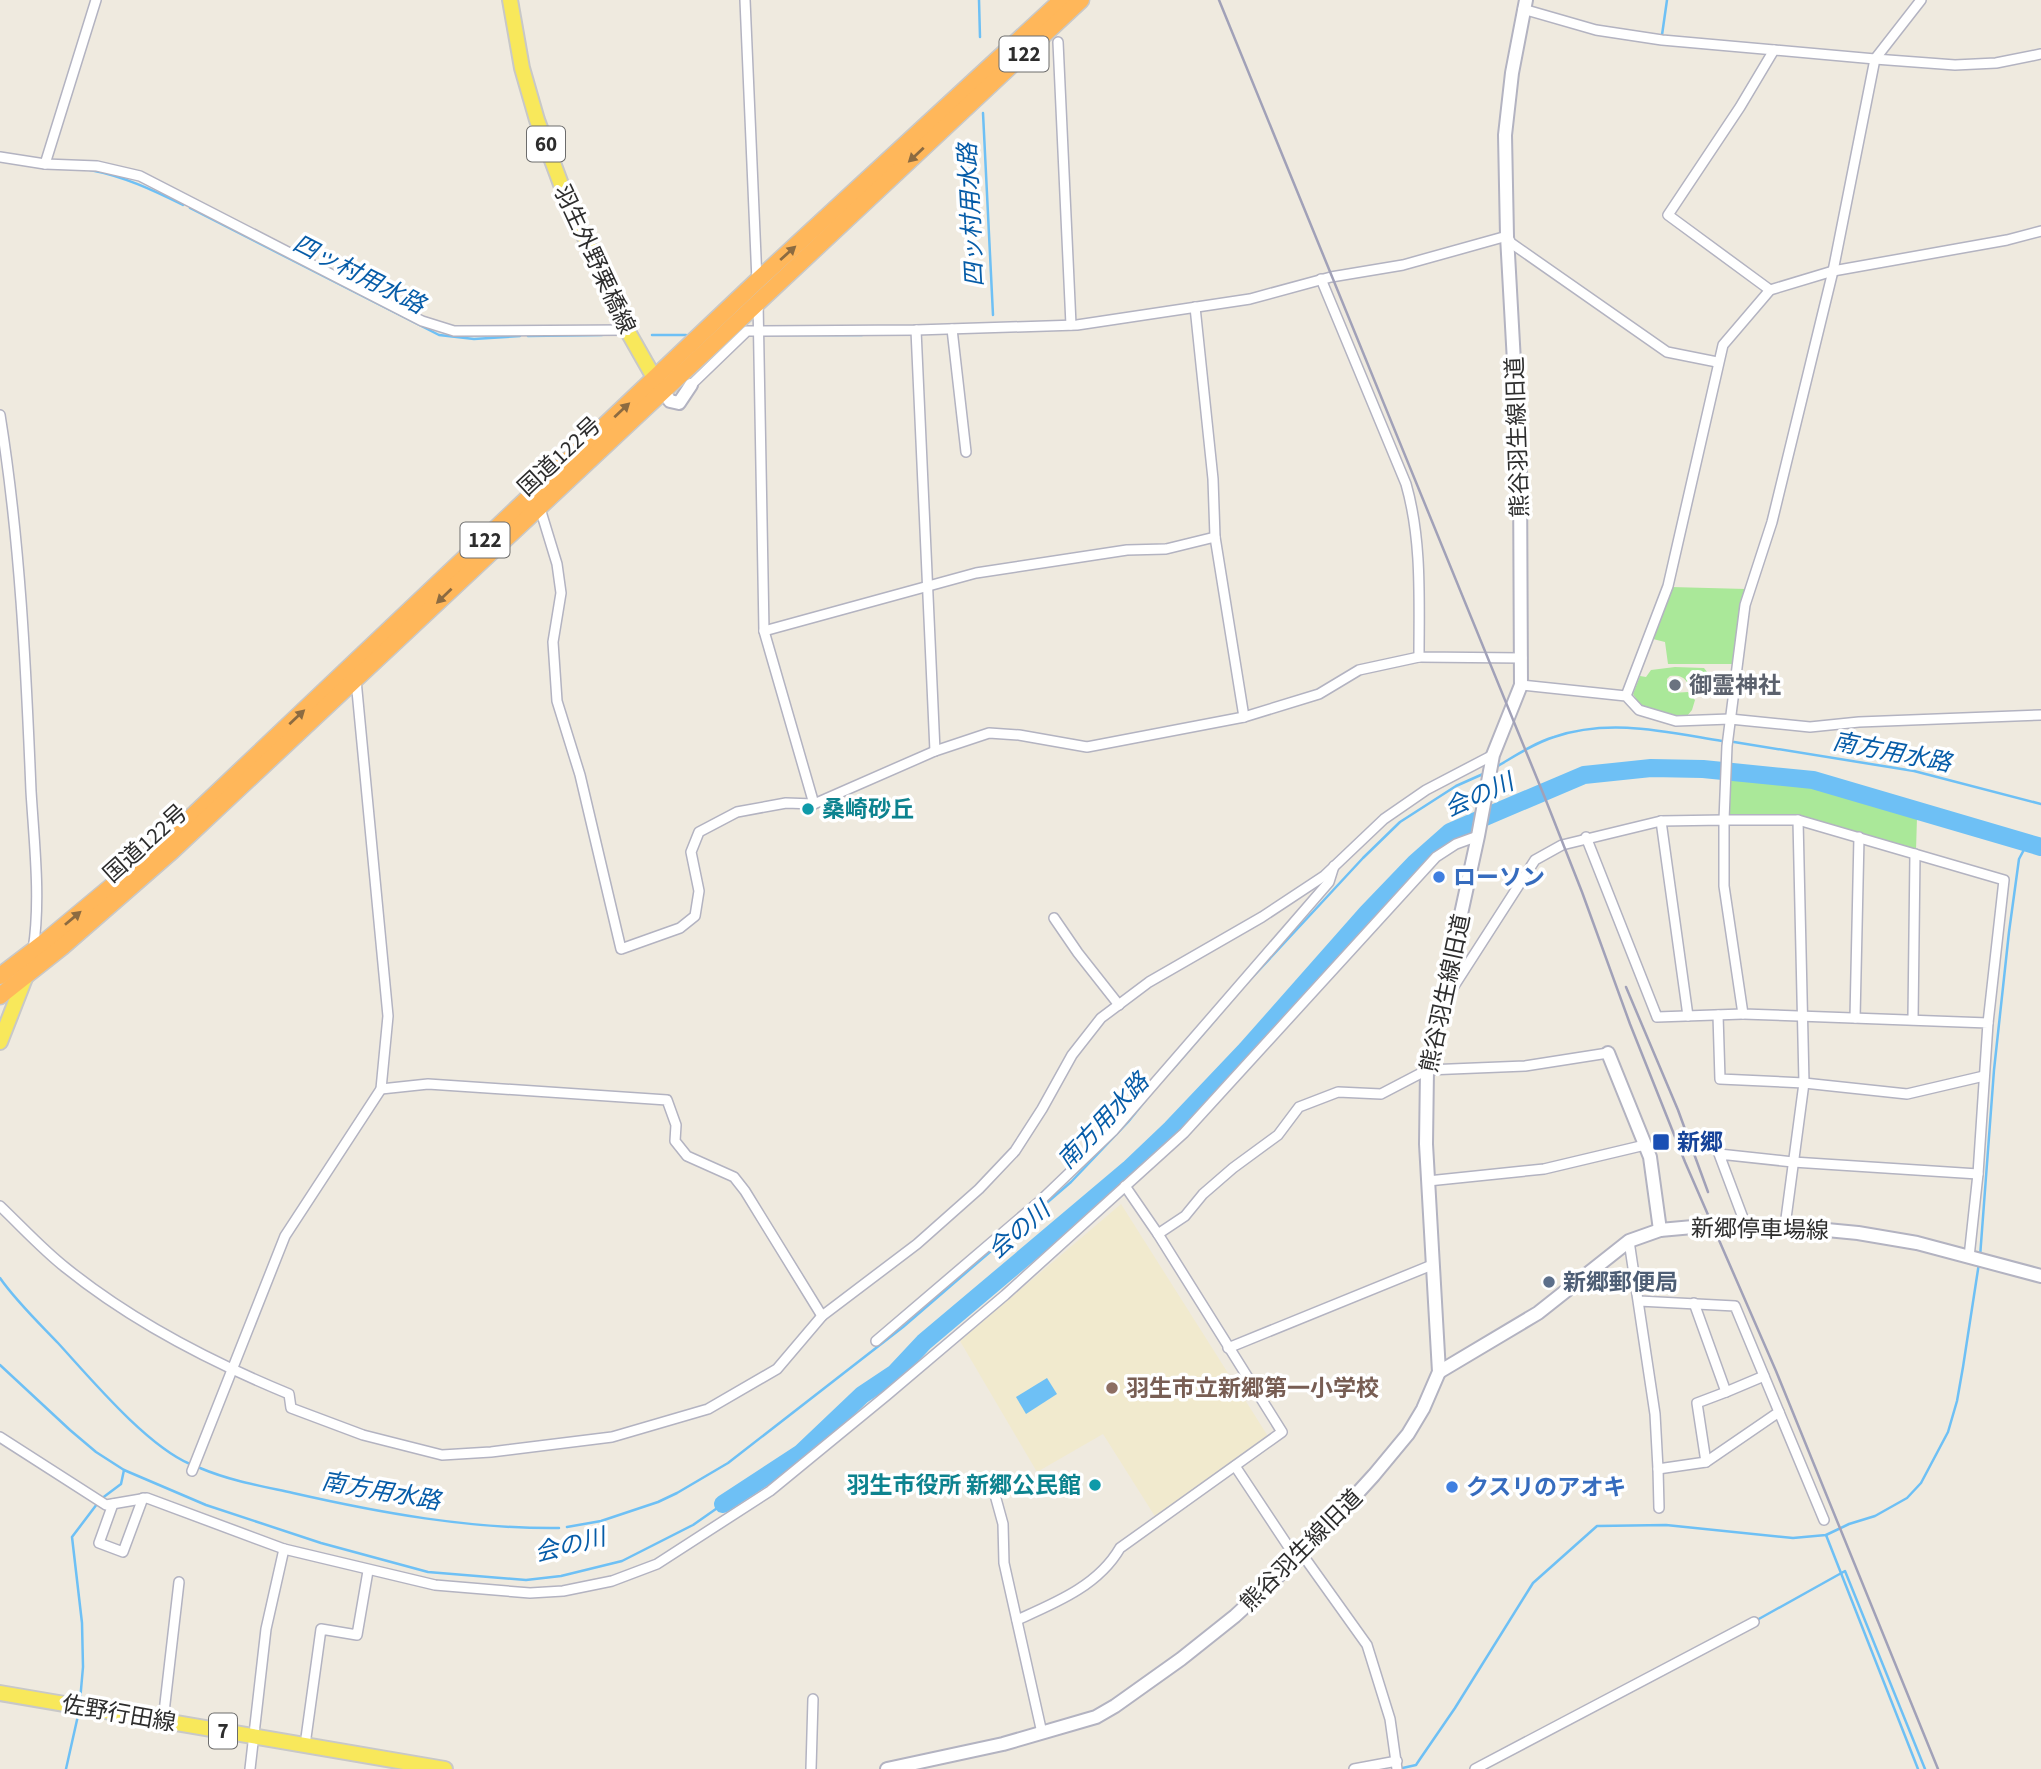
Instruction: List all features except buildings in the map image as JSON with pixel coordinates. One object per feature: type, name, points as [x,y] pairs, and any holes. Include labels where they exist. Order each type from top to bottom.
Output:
[{"type":"highway","name":"国道122号","points":[[0,996],[172,851],[356,680],[539,505],[659,385],[757,281],[1062,0]]},
{"type":"highway","name":"国道122号","points":[[0,976],[166,841],[659,385],[758,302],[1082,0]]},
{"type":"main road","name":"羽生外野栗橋線","points":[[510,0],[522,68],[537,120],[562,187],[627,330],[659,385]]},
{"type":"main road","points":[[0,1042],[32,951]]},
{"type":"main road","name":"佐野行田線","points":[[0,1693],[445,1769]]},
{"type":"street","points":[[45,163],[96,0]]},
{"type":"street","points":[[745,0],[757,281]]},
{"type":"street","points":[[1744,1014],[1724,886],[1724,820],[1730,719],[1745,605],[1772,522],[1833,271],[1875,59],[1921,0]]},
{"type":"street","points":[[1525,5],[1596,30],[1656,40],[1955,65],[1996,63],[2041,54]]},
{"type":"street","name":"熊谷羽生線旧道","points":[[887,1769],[1003,1744],[1096,1717],[1115,1706],[1235,1616],[1299,1556],[1401,1442],[1423,1409],[1439,1372],[1426,1144],[1427,1070],[1493,755],[1521,685],[1520,470],[1507,236],[1505,135],[1512,73],[1525,5]]},
{"type":"street","points":[[1058,42],[1071,325]]},
{"type":"street","points":[[1770,290],[1668,215],[1740,107],[1774,50]]},
{"type":"street","points":[[0,157],[97,166],[139,176],[422,321],[454,331],[627,330]]},
{"type":"street","points":[[1626,696],[1668,586],[1723,345],[1770,290],[1833,271],[2007,240],[2041,231]]},
{"type":"street","points":[[659,385],[670,401],[679,403],[691,385],[747,331],[916,330],[1071,325],[1250,299],[1321,279],[1403,265],[1507,236],[1511,243],[1667,352],[1717,362]]},
{"type":"street","points":[[1321,279],[1412,503],[1418,548],[1419,657]]},
{"type":"street","points":[[758,302],[764,631],[814,804]]},
{"type":"street","points":[[1195,307],[1213,479],[1215,537],[1244,717]]},
{"type":"street","points":[[952,329],[967,452]]},
{"type":"street","points":[[916,330],[935,751]]},
{"type":"street","points":[[0,415],[14,518],[30,763],[37,905],[32,951]]},
{"type":"street","points":[[539,505],[557,564],[561,593],[554,642],[557,701],[580,775],[621,949],[680,928],[695,916],[699,891],[691,852],[699,832],[737,812],[786,803],[814,804],[935,751],[989,733],[1019,734],[1087,747],[1244,717],[1319,694],[1359,670],[1419,657],[1522,658]]},
{"type":"street","points":[[764,631],[976,573],[1127,550],[1166,548],[1215,537]]},
{"type":"street","points":[[192,1471],[285,1236],[381,1089],[388,1016],[356,680]]},
{"type":"street","points":[[1521,685],[1626,696],[1639,710],[1676,721],[1730,719],[1810,727],[1859,722],[2041,715]]},
{"type":"street","points":[[0,1206],[65,1268],[120,1307],[230,1370],[289,1394],[291,1408],[363,1435],[442,1455],[491,1452],[611,1437],[708,1409],[777,1369],[822,1316],[916,1244],[979,1189],[1015,1151],[1072,1055],[1101,1018],[1149,982],[1262,917],[1324,876],[1384,819],[1426,790],[1493,755]]},
{"type":"street","points":[[1786,1226],[1804,1083],[1798,820]]},
{"type":"street","points":[[1443,1003],[1535,860],[1562,845],[1586,837],[1661,821],[1798,820],[2004,880],[1988,1023],[1978,1174],[1969,1257]]},
{"type":"street","points":[[1661,821],[1688,1016]]},
{"type":"street","points":[[0,1437],[106,1505],[147,1497],[284,1549],[435,1585],[530,1592],[563,1591],[612,1581],[657,1564],[770,1491],[1005,1295],[1184,1133],[1436,857],[1456,844],[1478,836]]},
{"type":"street","points":[[1586,837],[1657,1017],[1744,1014],[1988,1023]]},
{"type":"street","points":[[1855,1018],[1858,837]]},
{"type":"street","points":[[1913,1019],[1915,854]]},
{"type":"street","points":[[876,1341],[1040,1201],[1113,1131],[1329,882],[1334,866]]},
{"type":"street","points":[[1054,918],[1119,1005]]},
{"type":"street","points":[[1718,1015],[1720,1079],[1804,1083],[1907,1094],[1984,1076]]},
{"type":"street","points":[[1158,1234],[1185,1216],[1203,1194],[1278,1135],[1299,1107],[1338,1092],[1381,1094],[1427,1070],[1525,1066],[1608,1053]]},
{"type":"street","name":"新郷停車場線","points":[[1608,1053],[1653,1170],[1660,1230],[1786,1226],[1891,1237],[2041,1276]]},
{"type":"street","points":[[381,1089],[428,1084],[667,1100],[676,1125],[675,1141],[687,1156],[734,1177],[822,1316]]},
{"type":"street","points":[[1428,1181],[1544,1168],[1645,1145]]},
{"type":"street","points":[[1746,1226],[1719,1154],[1793,1162],[1978,1174]]},
{"type":"street","points":[[1017,1620],[1069,1596],[1111,1564],[1120,1548],[1282,1432],[1125,1186]]},
{"type":"street","points":[[1439,1372],[1538,1312],[1629,1241],[1660,1230]]},
{"type":"street","points":[[1629,1241],[1655,1414],[1659,1508]]},
{"type":"street","points":[[1228,1348],[1432,1265]]},
{"type":"street","points":[[1639,1301],[1735,1306],[1824,1520]]},
{"type":"street","points":[[1694,1303],[1726,1392]]},
{"type":"street","points":[[1706,1462],[1697,1403],[1764,1376]]},
{"type":"street","points":[[1658,1469],[1706,1462],[1779,1412]]},
{"type":"street","points":[[1235,1466],[1367,1645],[1390,1719],[1397,1765],[1354,1769]]},
{"type":"street","points":[[992,1484],[1003,1524],[1004,1563],[1042,1733]]},
{"type":"street","points":[[113,1504],[99,1543],[124,1552],[143,1498]]},
{"type":"street","points":[[250,1769],[266,1629],[284,1549]]},
{"type":"street","points":[[304,1745],[321,1629],[356,1635],[368,1571]]},
{"type":"street","points":[[163,1721],[179,1582]]},
{"type":"street","points":[[1475,1769],[1754,1622]]},
{"type":"street","points":[[811,1769],[813,1699]]},
{"type":"shaded area","name":"羽生市立新郷第一小学校","points":[[1121,1204],[1271,1441],[1156,1518],[1103,1434],[1037,1472],[960,1341]]},
{"type":"green space","points":[[1671,587],[1746,589],[1741,605],[1733,664],[1668,664],[1665,642],[1653,639]]},
{"type":"green space","points":[[1704,668],[1707,672],[1702,681],[1687,682],[1682,677],[1675,676],[1667,679],[1668,691],[1688,692],[1695,700],[1687,716],[1677,717],[1641,706],[1633,694],[1640,676],[1646,677],[1651,670]]},
{"type":"green space","points":[[1726,777],[1820,787],[1917,817],[1916,851],[1798,817],[1726,818]]},
{"type":"water","points":[[1047,1378],[1057,1394],[1026,1414],[1016,1397]]},
{"type":"waterway","name":"四ッ村用水路","points":[[979,0],[980,37]]},
{"type":"waterway","points":[[1662,35],[1667,0]]},
{"type":"waterway","name":"四ッ村用水路","points":[[983,113],[993,315]]},
{"type":"waterway","name":"四ッ村用水路","points":[[0,161],[38,167]]},
{"type":"waterway","name":"四ッ村用水路","points":[[90,170],[126,180],[183,205]]},
{"type":"waterway","name":"四ッ村用水路","points":[[190,208],[439,335],[474,339],[520,336]]},
{"type":"waterway","name":"四ッ村用水路","points":[[528,336],[602,335]]},
{"type":"waterway","name":"四ッ村用水路","points":[[652,335],[686,335]]},
{"type":"waterway","name":"四ッ村用水路","points":[[768,335],[862,335]]},
{"type":"waterway","name":"南方用水路","points":[[1496,767],[1547,740],[1596,728],[1659,731],[1722,741]]},
{"type":"waterway","name":"南方用水路","points":[[1734,742],[1914,771],[2041,804]]},
{"type":"waterway","name":"会の川","points":[[723,1504],[801,1453],[862,1395],[895,1373],[924,1342],[1129,1169],[1246,1050],[1367,913],[1415,863],[1450,832],[1584,775],[1651,768],[1703,769],[1813,780],[2041,847]]},
{"type":"waterway","name":"南方用水路","points":[[1247,983],[1400,822],[1456,786],[1483,774]]},
{"type":"waterway","points":[[1980,1257],[1994,1070],[2009,932],[2019,859],[2027,844]]},
{"type":"waterway","name":"南方用水路","points":[[1172,1070],[1216,1019]]},
{"type":"waterway","name":"南方用水路","points":[[567,1527],[601,1521],[658,1502],[728,1463],[903,1327],[1071,1182],[1149,1096]]},
{"type":"waterway","points":[[1398,1769],[1416,1765],[1533,1583],[1597,1526],[1666,1525],[1793,1538],[1826,1535],[1875,1516],[1907,1498],[1921,1483],[1948,1432],[1957,1401],[1979,1263]]},
{"type":"waterway","name":"南方用水路","points":[[0,1278],[120,1410],[155,1442],[190,1464]]},
{"type":"waterway","name":"会の川","points":[[0,1365],[70,1430],[96,1452],[124,1470],[206,1505],[321,1543],[428,1572],[526,1580],[561,1576],[622,1561],[693,1525],[723,1504]]},
{"type":"waterway","name":"南方用水路","points":[[200,1468],[246,1483],[392,1513],[458,1523],[559,1528]]},
{"type":"waterway","points":[[101,1499],[121,1484],[124,1470]]},
{"type":"waterway","points":[[80,1701],[83,1667],[82,1623],[72,1537],[97,1504]]},
{"type":"waterway","points":[[1826,1535],[1918,1769]]},
{"type":"waterway","points":[[1757,1620],[1845,1571],[1925,1769]]},
{"type":"waterway","points":[[66,1769],[79,1711]]},
{"type":"railway","points":[[1219,0],[1545,798],[1685,1162],[1776,1371],[1938,1769]]},
{"type":"railway","points":[[1626,987],[1678,1110],[1708,1192]]},
{"type":"place","name":"御霊神社","points":[[1675,685]]},
{"type":"place","name":"桑崎砂丘","points":[[808,809]]},
{"type":"place","name":"ローソン","points":[[1439,877]]},
{"type":"place","name":"新郷","points":[[1661,1142]]},
{"type":"place","name":"新郷郵便局","points":[[1549,1282]]},
{"type":"place","name":"羽生市立新郷第一小学校","points":[[1112,1388]]},
{"type":"place","name":"羽生市役所 新郷公民館","points":[[1095,1485]]},
{"type":"place","name":"クスリのアオキ","points":[[1452,1487]]}]
